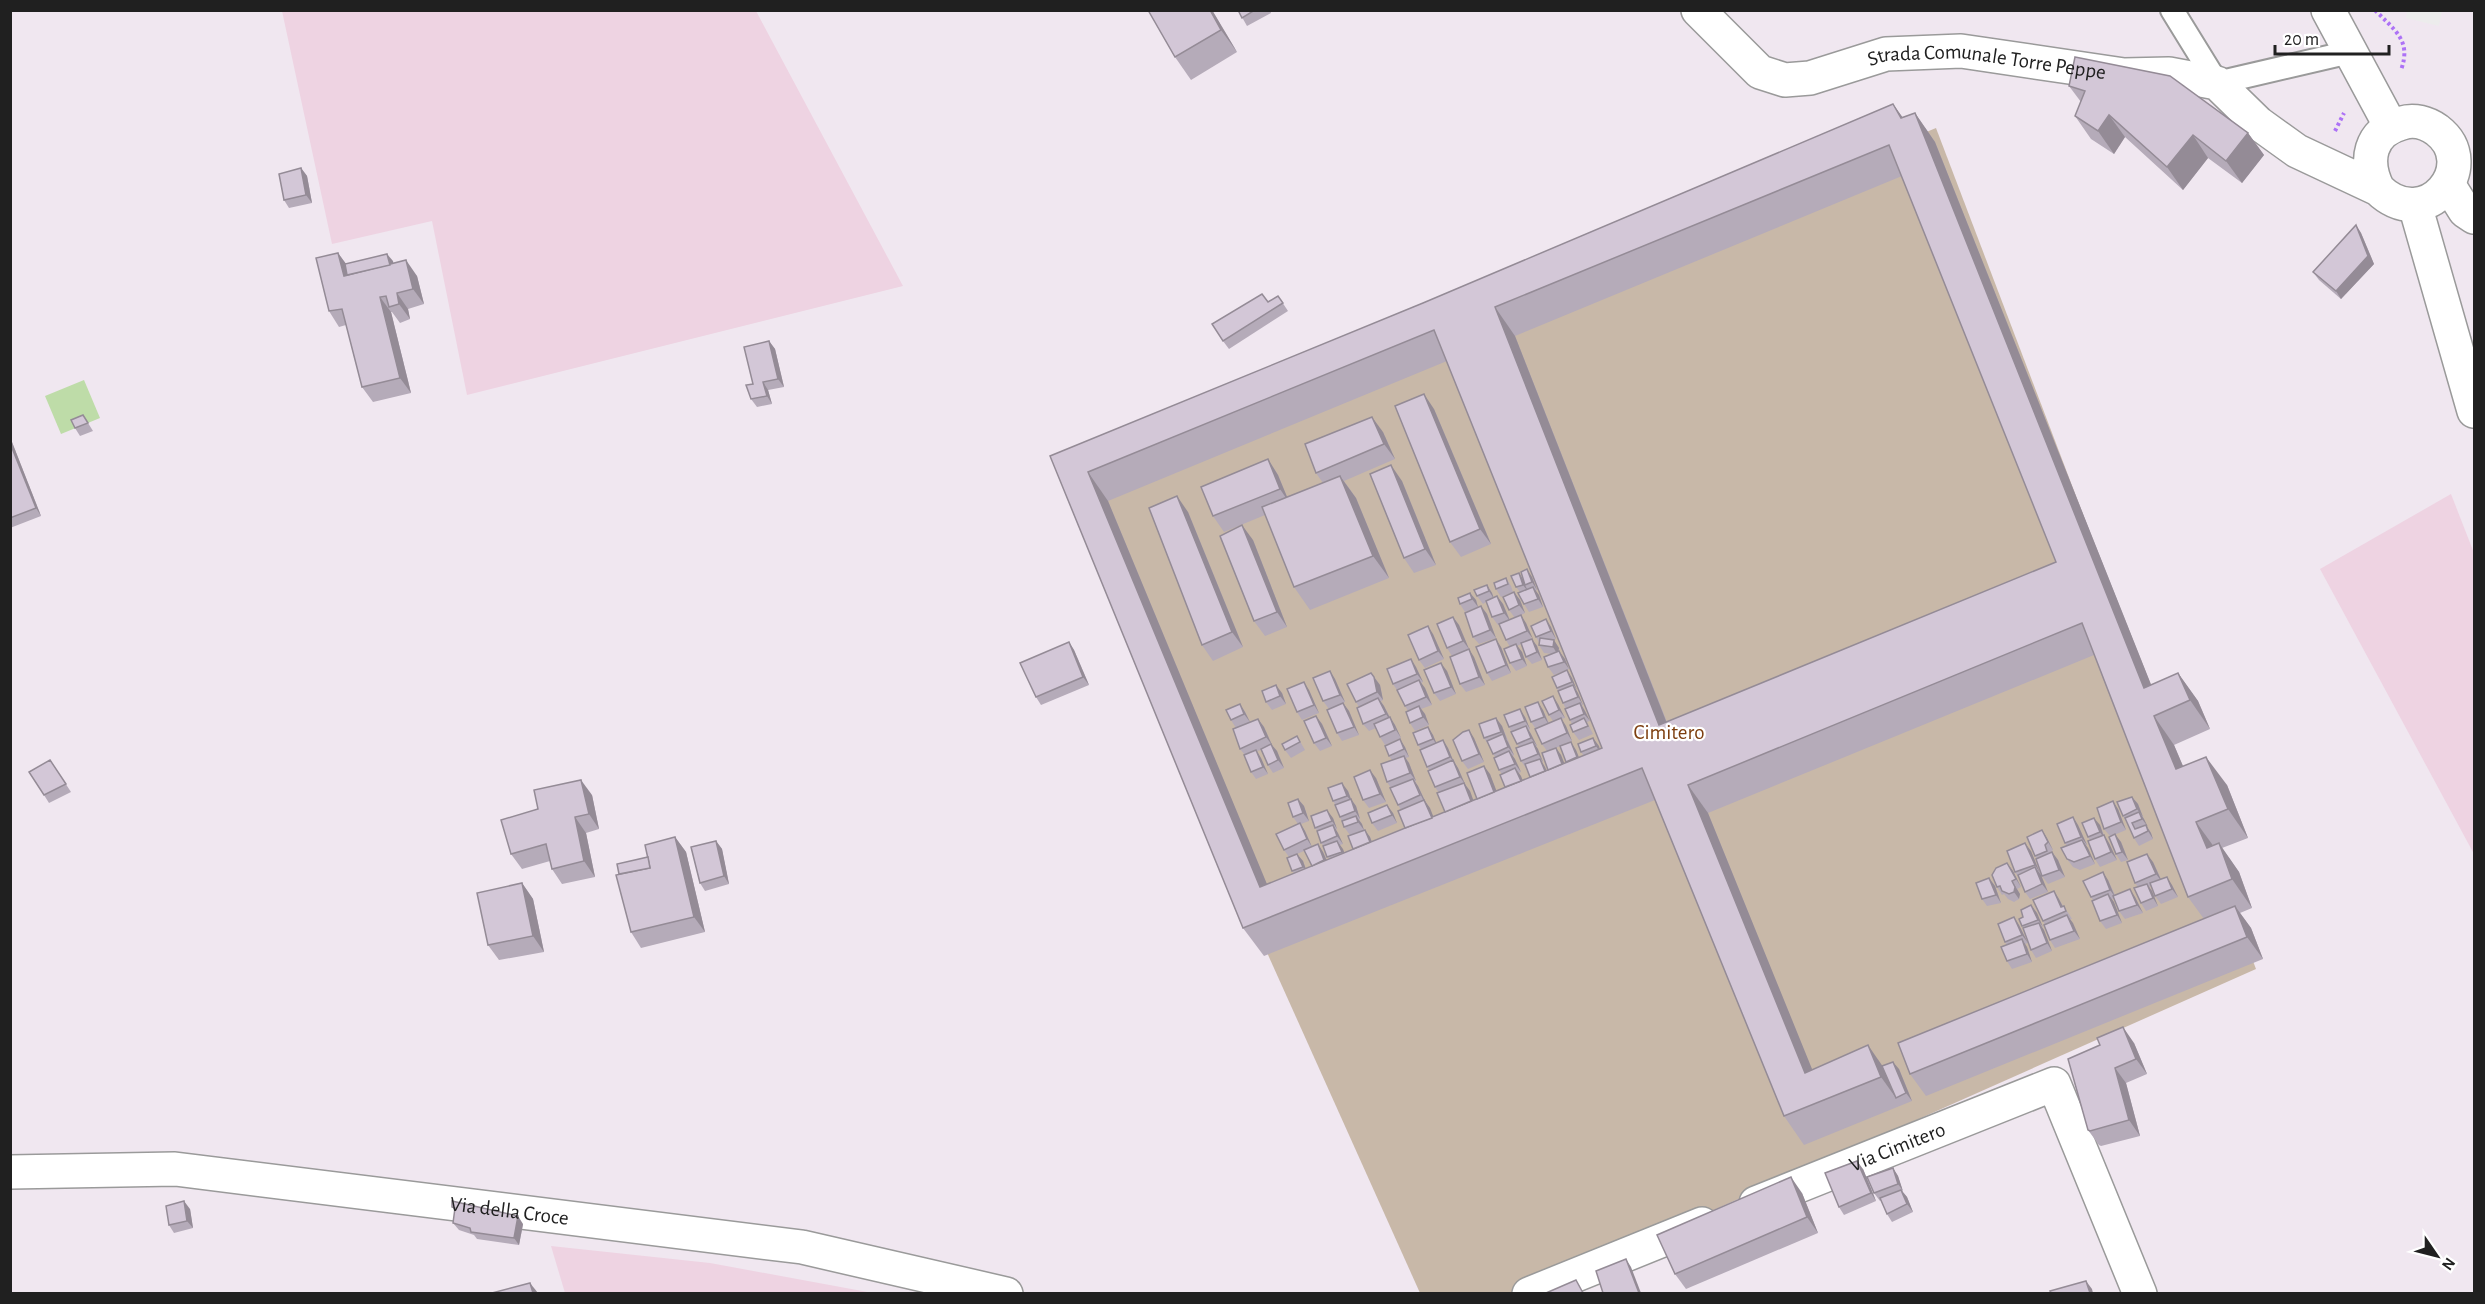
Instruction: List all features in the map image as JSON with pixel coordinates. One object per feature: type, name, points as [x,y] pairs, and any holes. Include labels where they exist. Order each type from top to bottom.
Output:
[{"type":"street","name":"Strada Comunale Torre Peppe","points":[[1698,10],[1760,72],[1785,80],[1810,78],[1886,54],[1961,51],[2124,75],[2169,74],[2217,83]]},
{"type":"street","points":[[2328,10],[2391,127]]},
{"type":"street","points":[[2217,83],[2258,123],[2297,151],[2378,189],[2388,198],[2401,204],[2415,205],[2430,202],[2448,184],[2453,171],[2453,158],[2450,145],[2442,134],[2431,126],[2419,122],[2404,122],[2391,127],[2380,136],[2372,148],[2370,169],[2378,189]]},
{"type":"street","points":[[2448,184],[2465,211],[2475,217]]},
{"type":"street","points":[[2415,205],[2475,411]]},
{"type":"street","name":"Via Cimitero","points":[[1529,1293],[2054,1084],[2140,1293]]},
{"type":"street","name":"Via della Croce","points":[[10,1172],[175,1169],[802,1247],[1006,1293]]},
{"type":"lane","points":[[2172,10],[2217,83],[2350,52]]},
{"type":"path","points":[[2375,10],[2400,37],[2405,50],[2402,68],[2397,75]]},
{"type":"shaded area","points":[[282,11],[756,11],[903,286],[467,395],[432,221],[332,244]]},
{"type":"shaded area","points":[[2407,11],[2442,11],[2439,26],[2406,18]]},
{"type":"shaded area","points":[[84,380],[100,418],[61,434],[45,396]]},
{"type":"shaded area","points":[[2451,494],[2474,553],[2474,854],[2320,569]]},
{"type":"shaded area","points":[[551,1246],[710,1263],[873,1293],[565,1293]]},
{"type":"green space","name":"Cimitero","points":[[1936,128],[2256,969],[1527,1293],[1420,1293],[1269,957],[1067,488]]},
{"type":"building","points":[[1148,10],[1210,10],[1221,30],[1175,57]]},
{"type":"building","points":[[1238,10],[1255,10],[1242,18]]},
{"type":"building","points":[[2075,57],[2170,76],[2248,133],[2226,161],[2193,135],[2167,167],[2109,115],[2098,131],[2075,116],[2085,91],[2069,86]]},
{"type":"building","points":[[1893,104],[1901,118],[1915,113],[2144,688],[2178,673],[2190,700],[2154,716],[2176,769],[2206,757],[2228,809],[2196,822],[2207,848],[2219,843],[2232,879],[2188,897],[2082,623],[1688,785],[1805,1073],[1868,1045],[1881,1077],[1784,1116],[1642,768],[1243,928],[1050,456],[1423,303]],"holes":[[[1889,145],[2056,562],[1659,725],[1495,307]],[[1434,330],[1602,748],[1260,887],[1088,472]]]},
{"type":"building","points":[[301,168],[306,195],[284,200],[279,174]]},
{"type":"building","points":[[2356,225],[2368,256],[2336,291],[2313,272]]},
{"type":"building","points":[[338,253],[344,276],[406,260],[413,289],[397,293],[399,304],[389,307],[386,296],[380,297],[400,378],[362,387],[342,309],[329,311],[316,258]]},
{"type":"building","points":[[387,254],[390,265],[347,275],[345,264]]},
{"type":"building","points":[[1262,294],[1268,302],[1278,296],[1283,303],[1223,341],[1212,324]]},
{"type":"building","points":[[769,341],[778,379],[763,382],[767,396],[751,399],[746,385],[753,384],[744,347]]},
{"type":"building","points":[[1424,394],[1480,529],[1450,542],[1395,406]]},
{"type":"building","points":[[83,415],[88,423],[75,428],[71,420]]},
{"type":"building","points":[[1372,417],[1384,444],[1316,473],[1305,444]]},
{"type":"building","points":[[10,443],[36,508],[10,518]]},
{"type":"building","points":[[1268,459],[1280,489],[1213,516],[1201,487]]},
{"type":"building","points":[[1391,465],[1425,549],[1404,558],[1370,474]]},
{"type":"building","points":[[1340,476],[1373,556],[1294,587],[1262,507]]},
{"type":"building","points":[[1177,496],[1232,632],[1202,645],[1149,508]]},
{"type":"building","points":[[1242,525],[1277,612],[1254,621],[1220,536]]},
{"type":"building","points":[[1527,569],[1532,582],[1525,585],[1521,572]]},
{"type":"building","points":[[1519,573],[1523,585],[1516,587],[1511,576]]},
{"type":"building","points":[[1506,578],[1508,584],[1496,589],[1494,583]]},
{"type":"building","points":[[1487,585],[1489,591],[1477,596],[1474,590]]},
{"type":"building","points":[[1533,587],[1538,599],[1524,604],[1518,593]]},
{"type":"building","points":[[1514,592],[1519,605],[1509,610],[1503,597]]},
{"type":"building","points":[[1470,593],[1472,599],[1460,604],[1458,598]]},
{"type":"building","points":[[1497,596],[1504,613],[1492,617],[1486,601]]},
{"type":"building","points":[[1481,606],[1490,630],[1473,637],[1465,613]]},
{"type":"building","points":[[1521,615],[1527,631],[1506,640],[1499,624]]},
{"type":"building","points":[[1453,617],[1463,641],[1447,648],[1437,624]]},
{"type":"building","points":[[1546,619],[1551,631],[1536,637],[1531,626]]},
{"type":"building","points":[[1428,626],[1438,651],[1419,660],[1408,635]]},
{"type":"building","points":[[1540,638],[1554,640],[1553,647],[1539,645]]},
{"type":"building","points":[[1496,639],[1506,665],[1487,673],[1476,647]]},
{"type":"building","points":[[1532,639],[1537,652],[1526,657],[1521,643]]},
{"type":"building","points":[[1069,642],[1083,677],[1036,697],[1020,663]]},
{"type":"building","points":[[1516,644],[1522,659],[1510,663],[1504,649]]},
{"type":"building","points":[[1469,649],[1479,677],[1460,684],[1450,657]]},
{"type":"building","points":[[1559,651],[1564,662],[1548,667],[1544,657]]},
{"type":"building","points":[[1411,659],[1417,674],[1393,684],[1387,669]]},
{"type":"building","points":[[1441,663],[1451,687],[1434,693],[1424,670]]},
{"type":"building","points":[[1567,670],[1572,682],[1557,688],[1552,677]]},
{"type":"building","points":[[1330,671],[1340,695],[1323,701],[1313,678]]},
{"type":"building","points":[[1371,673],[1377,692],[1356,702],[1347,684]]},
{"type":"building","points":[[1419,680],[1426,697],[1405,706],[1397,690]]},
{"type":"building","points":[[1304,682],[1314,705],[1297,712],[1287,689]]},
{"type":"building","points":[[1276,685],[1280,696],[1266,702],[1262,691]]},
{"type":"building","points":[[1573,685],[1578,697],[1563,703],[1558,691]]},
{"type":"building","points":[[1553,696],[1559,710],[1549,715],[1542,701]]},
{"type":"building","points":[[1378,698],[1386,714],[1363,724],[1357,708]]},
{"type":"building","points":[[1538,702],[1544,717],[1531,722],[1525,707]]},
{"type":"building","points":[[1343,703],[1354,727],[1337,733],[1327,710]]},
{"type":"building","points":[[1580,703],[1584,714],[1570,720],[1565,709]]},
{"type":"building","points":[[1240,704],[1244,714],[1231,720],[1226,710]]},
{"type":"building","points":[[1419,706],[1423,717],[1410,723],[1406,712]]},
{"type":"building","points":[[1520,709],[1525,721],[1509,727],[1504,715]]},
{"type":"building","points":[[1316,716],[1326,738],[1314,743],[1304,721]]},
{"type":"building","points":[[1390,717],[1395,730],[1380,737],[1374,724]]},
{"type":"building","points":[[1496,718],[1501,732],[1484,738],[1479,724]]},
{"type":"building","points":[[1561,718],[1567,733],[1542,744],[1535,729]]},
{"type":"building","points":[[1584,718],[1588,726],[1573,732],[1570,725]]},
{"type":"building","points":[[1258,719],[1266,737],[1240,749],[1233,729]]},
{"type":"building","points":[[1526,726],[1531,738],[1517,744],[1511,732]]},
{"type":"building","points":[[1428,727],[1433,739],[1418,745],[1413,733]]},
{"type":"building","points":[[1469,730],[1479,754],[1462,761],[1453,740]]},
{"type":"building","points":[[1503,734],[1508,747],[1493,754],[1487,741]]},
{"type":"building","points":[[1297,736],[1300,742],[1285,750],[1282,744]]},
{"type":"building","points":[[1593,738],[1596,746],[1581,752],[1578,744]]},
{"type":"building","points":[[1400,739],[1404,749],[1389,756],[1385,746]]},
{"type":"building","points":[[1443,740],[1450,757],[1427,767],[1420,750]]},
{"type":"building","points":[[1533,742],[1538,754],[1521,761],[1516,748]]},
{"type":"building","points":[[1571,742],[1577,757],[1566,762],[1560,746]]},
{"type":"building","points":[[1271,744],[1278,760],[1268,765],[1261,749]]},
{"type":"building","points":[[1556,748],[1562,764],[1548,770],[1542,753]]},
{"type":"building","points":[[1256,750],[1263,767],[1251,772],[1244,755]]},
{"type":"building","points":[[1509,751],[1515,764],[1499,770],[1494,758]]},
{"type":"building","points":[[1404,756],[1410,773],[1387,782],[1381,764]]},
{"type":"building","points":[[1540,759],[1545,771],[1530,777],[1525,764]]},
{"type":"building","points":[[50,760],[66,784],[44,795],[29,772]]},
{"type":"building","points":[[1453,760],[1460,777],[1435,787],[1428,771]]},
{"type":"building","points":[[1484,766],[1494,792],[1477,799],[1467,773]]},
{"type":"building","points":[[1515,768],[1521,781],[1505,787],[1500,775]]},
{"type":"building","points":[[1370,770],[1380,794],[1363,800],[1354,777]]},
{"type":"building","points":[[1413,779],[1420,795],[1398,805],[1390,788]]},
{"type":"building","points":[[581,780],[589,814],[575,817],[584,861],[552,869],[546,844],[511,854],[501,820],[538,809],[534,790]]},
{"type":"building","points":[[1342,783],[1347,796],[1333,801],[1328,788]]},
{"type":"building","points":[[1464,783],[1471,801],[1445,812],[1437,793]]},
{"type":"building","points":[[2132,797],[2137,809],[2123,816],[2117,802]]},
{"type":"building","points":[[1298,799],[1303,813],[1293,817],[1288,803]]},
{"type":"building","points":[[1351,799],[1355,811],[1340,817],[1335,805]]},
{"type":"building","points":[[1424,800],[1432,818],[1405,828],[1398,811]]},
{"type":"building","points":[[2113,801],[2121,822],[2104,829],[2097,808]]},
{"type":"building","points":[[1387,805],[1392,815],[1372,823],[1368,813]]},
{"type":"building","points":[[1327,810],[1332,821],[1315,828],[1311,816]]},
{"type":"building","points":[[2139,812],[2142,819],[2132,823],[2135,829],[2146,825],[2148,831],[2134,838],[2125,818]]},
{"type":"building","points":[[1356,816],[1358,822],[1344,827],[1342,821]]},
{"type":"building","points":[[2073,817],[2081,837],[2065,843],[2057,824]]},
{"type":"building","points":[[2094,818],[2100,832],[2088,837],[2082,823]]},
{"type":"building","points":[[1300,823],[1307,839],[1284,850],[1276,834]]},
{"type":"building","points":[[1333,825],[1337,836],[1321,843],[1317,831]]},
{"type":"building","points":[[1365,830],[1370,842],[1353,849],[1348,836]]},
{"type":"building","points":[[2042,830],[2048,842],[2045,845],[2047,851],[2035,856],[2027,837]]},
{"type":"building","points":[[2115,834],[2122,852],[2116,854],[2109,837]]},
{"type":"building","points":[[2104,835],[2111,852],[2095,859],[2088,841]]},
{"type":"building","points":[[675,837],[694,917],[631,932],[616,875],[650,868],[645,845]]},
{"type":"building","points":[[2082,840],[2090,856],[2074,862],[2067,859],[2061,848]]},
{"type":"building","points":[[716,841],[724,876],[700,883],[691,847]]},
{"type":"building","points":[[1337,841],[1342,852],[1327,857],[1323,846]]},
{"type":"building","points":[[2025,843],[2035,865],[2015,872],[2007,851]]},
{"type":"building","points":[[1318,844],[1324,860],[1312,866],[1304,850]]},
{"type":"building","points":[[2052,852],[2059,870],[2042,876],[2036,859]]},
{"type":"building","points":[[1297,854],[1303,867],[1292,871],[1287,858]]},
{"type":"building","points":[[2147,854],[2156,874],[2135,883],[2127,862]]},
{"type":"building","points":[[648,857],[650,868],[619,874],[617,864]]},
{"type":"building","points":[[2007,863],[2016,879],[2012,881],[2015,887],[2014,892],[2009,894],[2002,891],[2000,886],[1997,887],[1992,875],[1996,868]]},
{"type":"building","points":[[2035,867],[2042,884],[2025,892],[2018,875]]},
{"type":"building","points":[[2103,872],[2110,890],[2091,897],[2083,881]]},
{"type":"building","points":[[2167,877],[2172,889],[2155,896],[2150,883]]},
{"type":"building","points":[[1989,878],[1996,895],[1982,899],[1976,883]]},
{"type":"building","points":[[522,883],[533,936],[488,945],[477,893]]},
{"type":"building","points":[[2147,884],[2153,898],[2141,903],[2134,888]]},
{"type":"building","points":[[2130,889],[2137,905],[2119,911],[2113,896]]},
{"type":"building","points":[[2054,891],[2061,907],[2064,906],[2066,911],[2043,921],[2033,900]]},
{"type":"building","points":[[2108,894],[2117,915],[2100,921],[2092,901]]},
{"type":"building","points":[[2031,905],[2038,920],[2022,926],[2019,919],[2023,917],[2021,910]]},
{"type":"building","points":[[2235,906],[2247,937],[1910,1074],[1898,1043]]},
{"type":"building","points":[[2067,915],[2074,931],[2050,940],[2044,925]]},
{"type":"building","points":[[2014,917],[2022,935],[2005,942],[1998,924]]},
{"type":"building","points":[[2039,923],[2047,943],[2031,950],[2023,928]]},
{"type":"building","points":[[2022,939],[2027,954],[2007,961],[2001,947]]},
{"type":"building","points":[[2123,1027],[2136,1059],[2115,1068],[2129,1120],[2090,1131],[2068,1059],[2100,1045],[2097,1038]]},
{"type":"building","points":[[1893,1062],[1906,1093],[1896,1098],[1882,1066]]},
{"type":"building","points":[[1857,1161],[1871,1193],[1839,1207],[1825,1173]]},
{"type":"building","points":[[1893,1168],[1898,1184],[1874,1193],[1867,1177]]},
{"type":"building","points":[[1791,1177],[1807,1217],[1675,1274],[1657,1235]]},
{"type":"building","points":[[1901,1190],[1907,1204],[1887,1214],[1880,1198]]},
{"type":"building","points":[[184,1201],[187,1221],[169,1225],[166,1206]]},
{"type":"building","points":[[452,1201],[518,1216],[514,1238],[471,1232],[470,1228],[453,1223],[455,1208],[452,1207]]},
{"type":"building","points":[[1626,1259],[1639,1293],[1603,1293],[1596,1271]]},
{"type":"building","points":[[1576,1280],[1583,1293],[1546,1293]]},
{"type":"building","points":[[2086,1281],[2090,1293],[2051,1293],[2050,1291]]},
{"type":"building","points":[[530,1283],[533,1293],[492,1293]]}]
